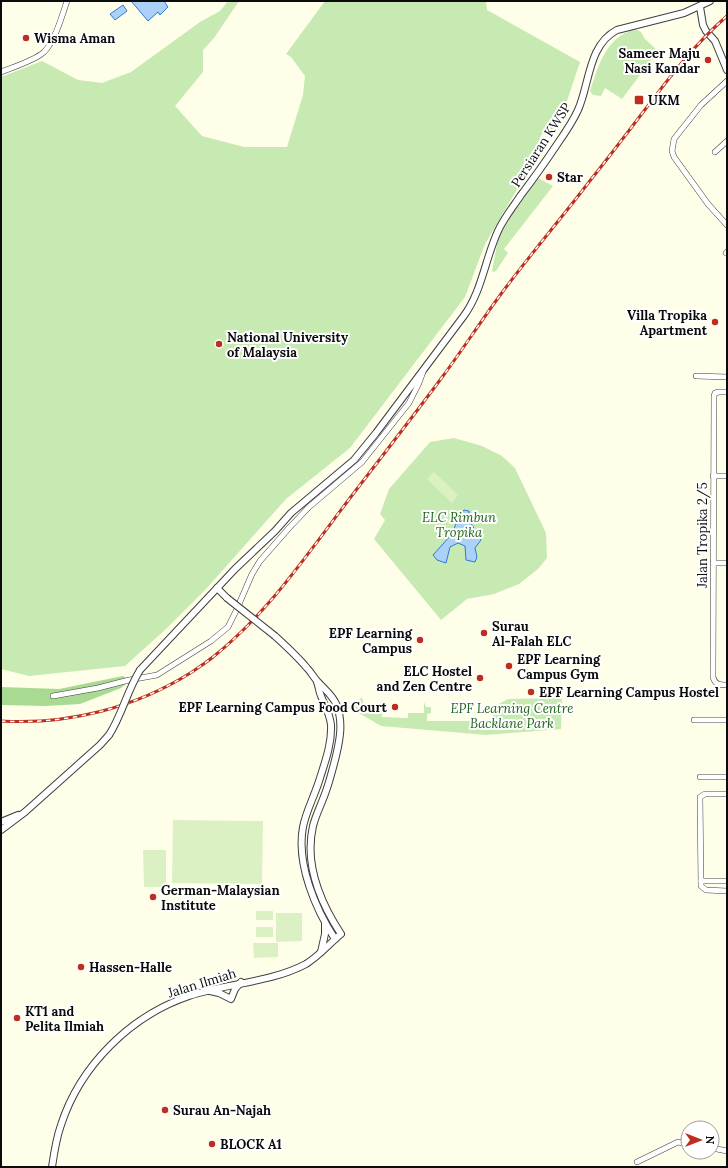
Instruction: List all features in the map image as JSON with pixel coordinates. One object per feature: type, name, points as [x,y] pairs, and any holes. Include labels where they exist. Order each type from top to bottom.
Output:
[{"type":"street","points":[[1,72],[28,61],[43,52],[52,39],[67,1]]},
{"type":"street","name":"Persiaran KWSP","points":[[25,812],[100,745],[109,735],[117,722],[129,689],[140,670],[235,569],[275,531],[291,513],[354,460],[376,434],[472,304],[498,231],[572,122],[578,110],[596,53],[605,41],[613,33],[621,29],[663,20],[700,7],[710,1]]},
{"type":"street","points":[[700,7],[703,25],[715,41],[727,70]]},
{"type":"street","points":[[727,81],[697,110],[674,139],[672,151],[674,157],[708,204],[727,225]]},
{"type":"street","points":[[715,152],[727,141]]},
{"type":"street","points":[[52,696],[157,675],[211,641],[228,627],[252,574],[260,562],[309,507],[353,471],[367,457],[409,403],[424,369]]},
{"type":"street","points":[[696,376],[727,377]]},
{"type":"street","name":"Jalan Tropika 2/5","points":[[727,392],[715,393],[712,677],[714,682],[719,685],[727,685]]},
{"type":"street","points":[[713,476],[727,476]]},
{"type":"street","points":[[713,562],[727,563]]},
{"type":"street","points":[[217,588],[290,650],[307,668],[317,682],[330,717],[331,725],[328,746],[317,786],[304,822],[302,836],[304,863],[312,894],[325,924],[335,939]]},
{"type":"street","name":"Jalan Ilmiah","points":[[52,1167],[61,1125],[79,1086],[100,1057],[132,1026],[147,1015],[170,1003],[207,990],[286,972],[306,964],[341,934],[325,909],[315,882],[311,853],[313,826],[326,790],[338,747],[340,724],[339,714],[333,698],[329,692],[317,682]]},
{"type":"street","points":[[694,720],[727,720]]},
{"type":"street","points":[[700,777],[727,776]]},
{"type":"street","points":[[727,794],[704,794],[700,797],[701,886],[706,890],[727,891]]},
{"type":"street","points":[[1,822],[25,812]]},
{"type":"street","points":[[1,830],[25,812]]},
{"type":"street","points":[[701,881],[727,881]]},
{"type":"street","points":[[321,952],[325,934],[325,924]]},
{"type":"street","points":[[207,990],[219,992],[231,999],[235,989],[241,982]]},
{"type":"street","points":[[637,1162],[680,1142]]},
{"type":"green space","name":"National University of Malaysia","points":[[228,1],[239,1],[214,38],[203,50],[203,72],[175,106],[202,136],[244,147],[287,147],[303,95],[305,76],[291,57],[286,54],[325,1],[486,1],[487,10],[580,62],[564,110],[552,130],[541,135],[529,169],[485,244],[465,297],[350,448],[286,499],[206,589],[166,629],[125,666],[29,676],[1,669],[1,77],[42,61],[78,80],[102,83],[131,72],[200,22],[220,11]]},
{"type":"green space","points":[[635,29],[641,32],[645,39],[658,51],[622,99],[605,88],[601,96],[593,95],[590,91],[600,62],[610,46],[625,33]]},
{"type":"green space","points":[[538,178],[553,186],[504,249],[508,253],[496,271],[493,272],[499,234]]},
{"type":"green space","name":"ELC Rimbun Tropika","points":[[454,438],[482,446],[502,456],[515,468],[546,533],[547,558],[538,569],[519,584],[494,594],[467,599],[441,620],[374,539],[385,520],[380,514],[389,489],[430,442]]},
{"type":"green space","points":[[434,472],[458,495],[452,503],[427,479]]},
{"type":"green space","points":[[123,676],[126,678],[126,684],[121,688],[80,704],[46,706],[1,705],[1,687],[59,689]]},
{"type":"green space","name":"EPF Learning Centre Backlane Park","points":[[362,697],[365,711],[382,712],[382,717],[408,718],[408,713],[424,713],[424,702],[426,707],[431,707],[431,713],[427,714],[427,721],[493,721],[493,707],[508,699],[562,698],[561,729],[486,735],[381,726],[352,709]]},
{"type":"green space","points":[[173,820],[263,821],[262,884],[172,883]]},
{"type":"green space","points":[[143,850],[166,850],[166,887],[144,887]]},
{"type":"green space","points":[[256,911],[273,911],[273,920],[256,920]]},
{"type":"green space","points":[[276,913],[302,913],[302,941],[276,942]]},
{"type":"green space","points":[[256,927],[273,927],[273,937],[256,937]]},
{"type":"green space","points":[[253,943],[278,943],[278,957],[254,958]]},
{"type":"water","points":[[131,1],[164,1],[168,7],[160,15],[158,12],[148,21]]},
{"type":"water","points":[[123,5],[127,11],[115,20],[110,14]]},
{"type":"water","points":[[464,510],[469,511],[469,520],[481,540],[475,548],[477,557],[475,562],[466,560],[465,546],[458,543],[450,547],[446,563],[437,560],[433,555],[452,534],[459,516]]},
{"type":"railway","points":[[1,721],[26,722],[76,717],[100,712],[124,704],[170,685],[211,659],[233,640],[285,584],[443,376],[512,280],[666,83],[695,48],[727,16]]},
{"type":"place","name":"Wisma Aman","points":[[26,38]]},
{"type":"place","name":"Sameer Maju Nasi Kandar","points":[[708,60]]},
{"type":"place","name":"UKM","points":[[639,100]]},
{"type":"place","name":"Star","points":[[549,177]]},
{"type":"place","name":"Villa Tropika Apartment","points":[[715,322]]},
{"type":"place","name":"National University of Malaysia","points":[[219,344]]},
{"type":"place","name":"Surau Al-Falah ELC","points":[[484,633]]},
{"type":"place","name":"EPF Learning Campus","points":[[420,640]]},
{"type":"place","name":"EPF Learning Campus Gym","points":[[509,666]]},
{"type":"place","name":"ELC Hostel and Zen Centre","points":[[480,678]]},
{"type":"place","name":"EPF Learning Campus Hostel","points":[[531,692]]},
{"type":"place","name":"EPF Learning Campus Food Court","points":[[395,707]]},
{"type":"place","name":"German-Malaysian Institute","points":[[153,897]]},
{"type":"place","name":"Hassen-Halle","points":[[81,967]]},
{"type":"place","name":"KT1 and Pelita Ilmiah","points":[[17,1018]]},
{"type":"place","name":"Surau An-Najah","points":[[165,1110]]},
{"type":"place","name":"BLOCK A1","points":[[212,1144]]}]
